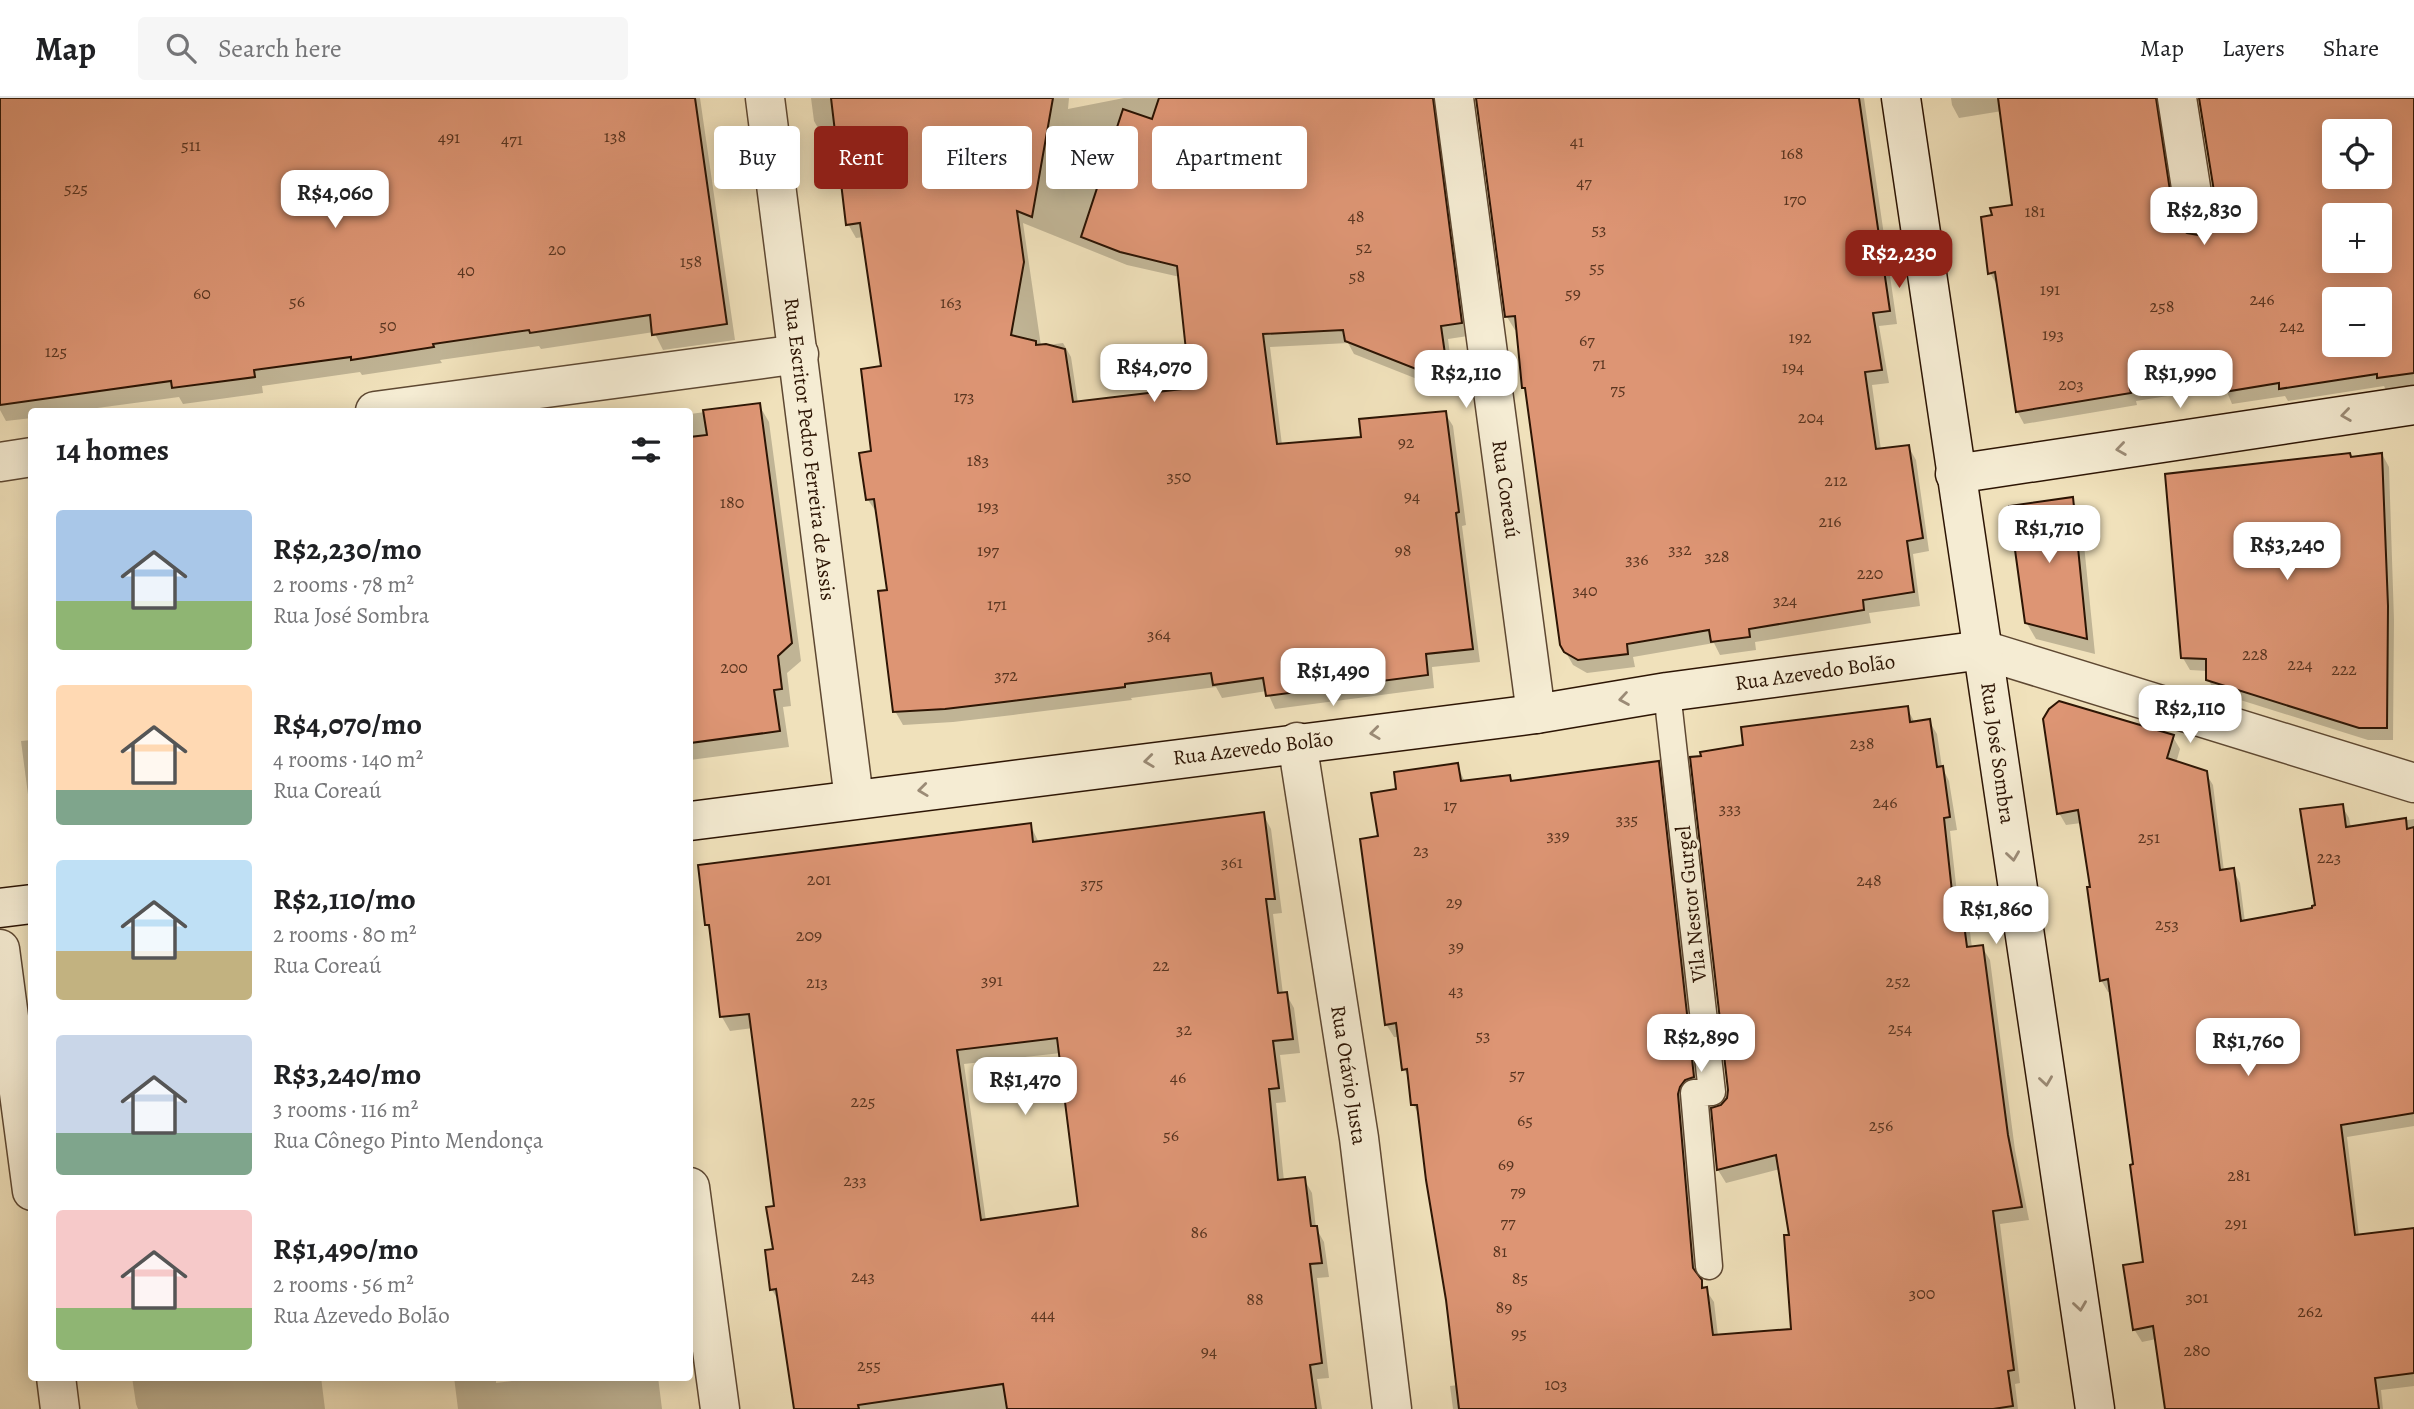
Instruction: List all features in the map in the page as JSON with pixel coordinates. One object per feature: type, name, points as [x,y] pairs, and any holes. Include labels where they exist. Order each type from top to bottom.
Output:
[{"type":"street","name":"Rua Escritor Pedro Ferreira de Assis","points":[[765,98],[854,799]]},
{"type":"street","name":"Rua Coreaú","points":[[1454,98],[1536,713]]},
{"type":"street","name":"Rua José Sombra","points":[[1901,98],[2095,1409]]},
{"type":"street","points":[[2177,98],[2195,213]]},
{"type":"street","points":[[397,408],[799,354]]},
{"type":"street","points":[[1955,474],[2414,405]]},
{"type":"street","points":[[0,462],[28,458]]},
{"type":"street","points":[[1983,650],[2414,783]]},
{"type":"street","name":"Rua Azevedo Bolão","points":[[693,821],[1536,713],[1667,692],[1983,650]]},
{"type":"street","name":"Rua Otávio Justa","points":[[1297,742],[1359,1138],[1392,1409]]},
{"type":"street","points":[[0,908],[28,904]]},
{"type":"street","points":[[0,949],[28,1161]]},
{"type":"street","points":[[693,1208],[720,1409]]},
{"type":"street","points":[[56,1381],[60,1409]]},
{"type":"lane","name":"Vila Nestor Gurgel","points":[[1667,692],[1712,1092],[1694,1093],[1709,1266]]},
{"type":"building","points":[[0,98],[695,98],[727,324],[652,335],[650,315],[433,344],[434,347],[351,360],[351,357],[254,370],[255,377],[172,388],[171,381],[0,405]]},
{"type":"building","points":[[831,98],[1053,98],[1032,217],[1017,211],[1024,262],[1011,335],[1036,341],[1036,345],[1046,344],[1065,349],[1073,402],[1190,388],[1177,266],[1120,252],[1081,237],[1097,189],[1138,189],[1138,126],[1117,126],[1123,109],[1152,119],[1159,98],[1433,98],[1462,323],[1441,326],[1449,382],[1345,341],[1343,330],[1263,334],[1277,444],[1361,437],[1359,419],[1446,411],[1473,649],[1426,654],[1428,675],[1266,696],[1263,678],[1213,685],[1211,673],[1004,702],[893,712],[878,591],[887,590],[874,499],[866,500],[859,453],[871,451],[861,369],[881,366],[860,223],[846,225],[842,189],[908,189],[908,126],[834,126]]},
{"type":"building","points":[[1476,98],[1859,98],[1890,311],[1873,313],[1882,370],[1865,372],[1876,449],[1909,445],[1923,538],[1907,541],[1914,592],[1863,600],[1864,610],[1749,629],[1750,637],[1711,642],[1709,630],[1627,644],[1628,654],[1578,660],[1564,652],[1560,645],[1525,388],[1522,388],[1515,316],[1505,317]]},
{"type":"building","points":[[1998,98],[2156,98],[2174,217],[2178,226],[2187,233],[2198,235],[2209,230],[2215,221],[2217,210],[2199,98],[2414,98],[2414,373],[2377,378],[2377,374],[2279,389],[2279,383],[2224,392],[2221,375],[2130,389],[2131,393],[2016,412],[1995,272],[1988,274],[1981,217],[1992,215],[1990,208],[2012,205]]},
{"type":"building","points":[[760,403],[792,643],[778,656],[782,689],[774,690],[780,731],[693,743],[693,437],[707,435],[703,410]]},
{"type":"building","points":[[2350,453],[2351,457],[2382,453],[2388,606],[2387,728],[2359,728],[2206,680],[2206,659],[2181,658],[2165,474]]},
{"type":"building","points":[[2073,497],[2087,639],[2025,623],[2009,506]]},
{"type":"building","points":[[2059,701],[2174,735],[2167,758],[2207,771],[2220,870],[2234,868],[2241,921],[2312,908],[2315,905],[2300,809],[2343,804],[2346,827],[2406,818],[2407,829],[2414,827],[2414,1113],[2341,1125],[2355,1235],[2414,1228],[2414,1373],[2375,1378],[2379,1409],[2165,1409],[2153,1326],[2133,1330],[2123,1265],[2143,1262],[2130,1165],[2133,1164],[2108,979],[2100,981],[2078,810],[2057,814],[2043,719],[2049,709]]},
{"type":"building","points":[[1908,706],[1910,722],[1930,719],[1937,767],[1943,766],[1950,817],[1944,818],[1954,910],[1962,909],[1967,947],[1983,945],[2008,1135],[2022,1207],[1993,1211],[2014,1370],[2008,1371],[2013,1406],[1993,1409],[1459,1409],[1417,1105],[1411,1105],[1407,1069],[1402,1070],[1396,1023],[1385,1025],[1360,839],[1378,836],[1371,793],[1396,789],[1394,772],[1458,763],[1461,781],[1510,775],[1511,781],[1659,761],[1694,1077],[1685,1080],[1678,1094],[1693,1268],[1702,1280],[1702,1288],[1707,1287],[1713,1335],[1791,1329],[1784,1235],[1789,1235],[1776,1155],[1717,1170],[1711,1108],[1721,1105],[1727,1098],[1728,1090],[1690,757],[1701,756],[1700,752],[1743,745],[1741,727]]},
{"type":"building","points":[[1264,812],[1275,899],[1266,899],[1278,993],[1287,992],[1293,1039],[1273,1041],[1279,1088],[1269,1089],[1278,1180],[1305,1177],[1311,1226],[1317,1226],[1322,1263],[1310,1264],[1322,1363],[1310,1365],[1316,1409],[1007,1409],[1003,1384],[858,1405],[859,1409],[794,1409],[776,1289],[770,1290],[765,1250],[773,1249],[766,1207],[774,1206],[749,1014],[720,1017],[709,925],[705,925],[698,865],[1031,823],[1033,842]],"holes":[[[1057,1038],[1078,1206],[981,1220],[957,1050]]]}]
